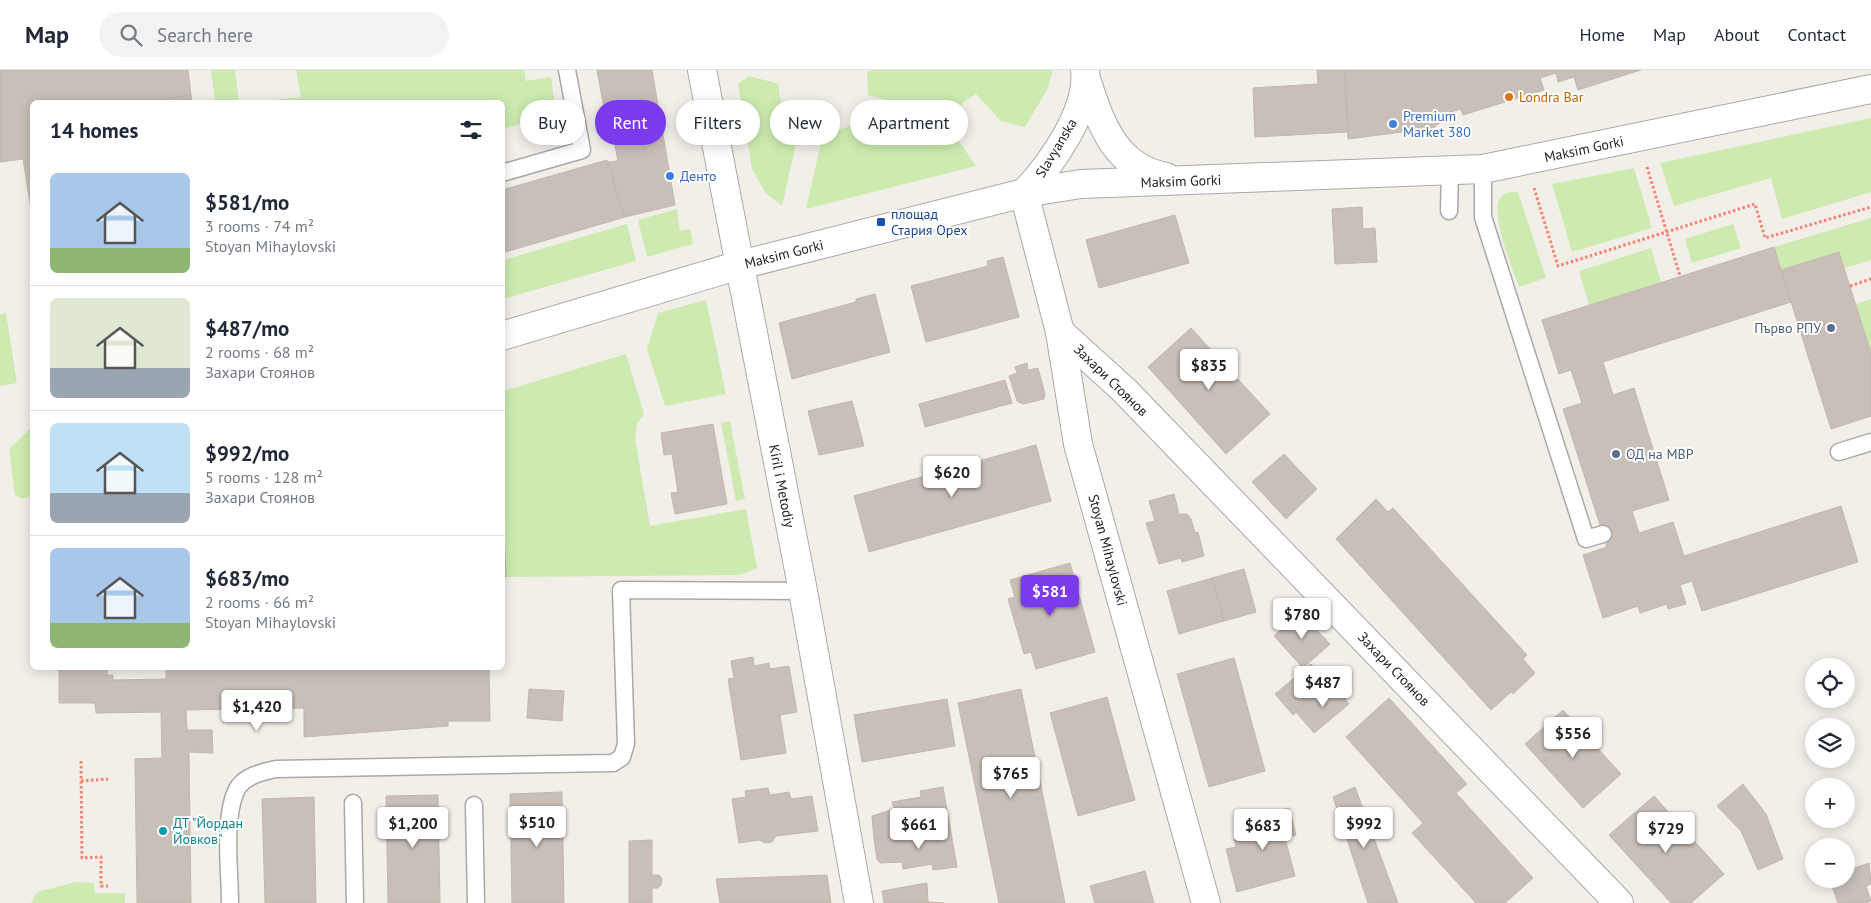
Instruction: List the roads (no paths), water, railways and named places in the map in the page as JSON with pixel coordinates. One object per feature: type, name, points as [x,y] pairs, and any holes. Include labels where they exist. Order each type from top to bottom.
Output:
[{"type":"street","name":"Kiril i Metodiy","points":[[702,70],[803,591],[859,903]]},
{"type":"street","points":[[1086,76],[1100,119],[1113,144],[1131,162],[1156,175],[1185,180]]},
{"type":"street","name":"Slavyanska","points":[[1024,193],[1044,172],[1065,138],[1086,76]]},
{"type":"street","name":"Maksim Gorki","points":[[505,335],[740,265],[1024,193],[1081,184],[1483,169],[1871,89]]},
{"type":"street","name":"Stoyan Mihaylovski","points":[[1024,193],[1060,332],[1078,444],[1206,903]]},
{"type":"street","name":"Захари Стоянов","points":[[1060,332],[1124,390],[1619,903]]},
{"type":"lane","points":[[505,172],[582,150],[567,70]]},
{"type":"lane","points":[[1483,169],[1483,216],[1586,539],[1602,534]]},
{"type":"lane","points":[[1449,211],[1450,171]]},
{"type":"lane","points":[[1839,452],[1871,442]]},
{"type":"lane","points":[[230,903],[230,818],[237,790],[255,774],[276,769],[613,763],[622,757],[626,744],[621,590],[803,591]]},
{"type":"lane","points":[[353,803],[355,903]]},
{"type":"lane","points":[[474,805],[476,903]]},
{"type":"place","name":"Londra Bar","points":[[1509,97]]},
{"type":"place","name":"Premium Market 380","points":[[1393,124]]},
{"type":"place","name":"Денто","points":[[670,176]]},
{"type":"place","name":"площад Стария Орех","points":[[881,222]]},
{"type":"place","name":"Първо РПУ","points":[[1831,328]]},
{"type":"place","name":"ОД на МВР","points":[[1616,454]]},
{"type":"place","name":"ДТ \"Йордан Йовков\"","points":[[163,831]]}]
